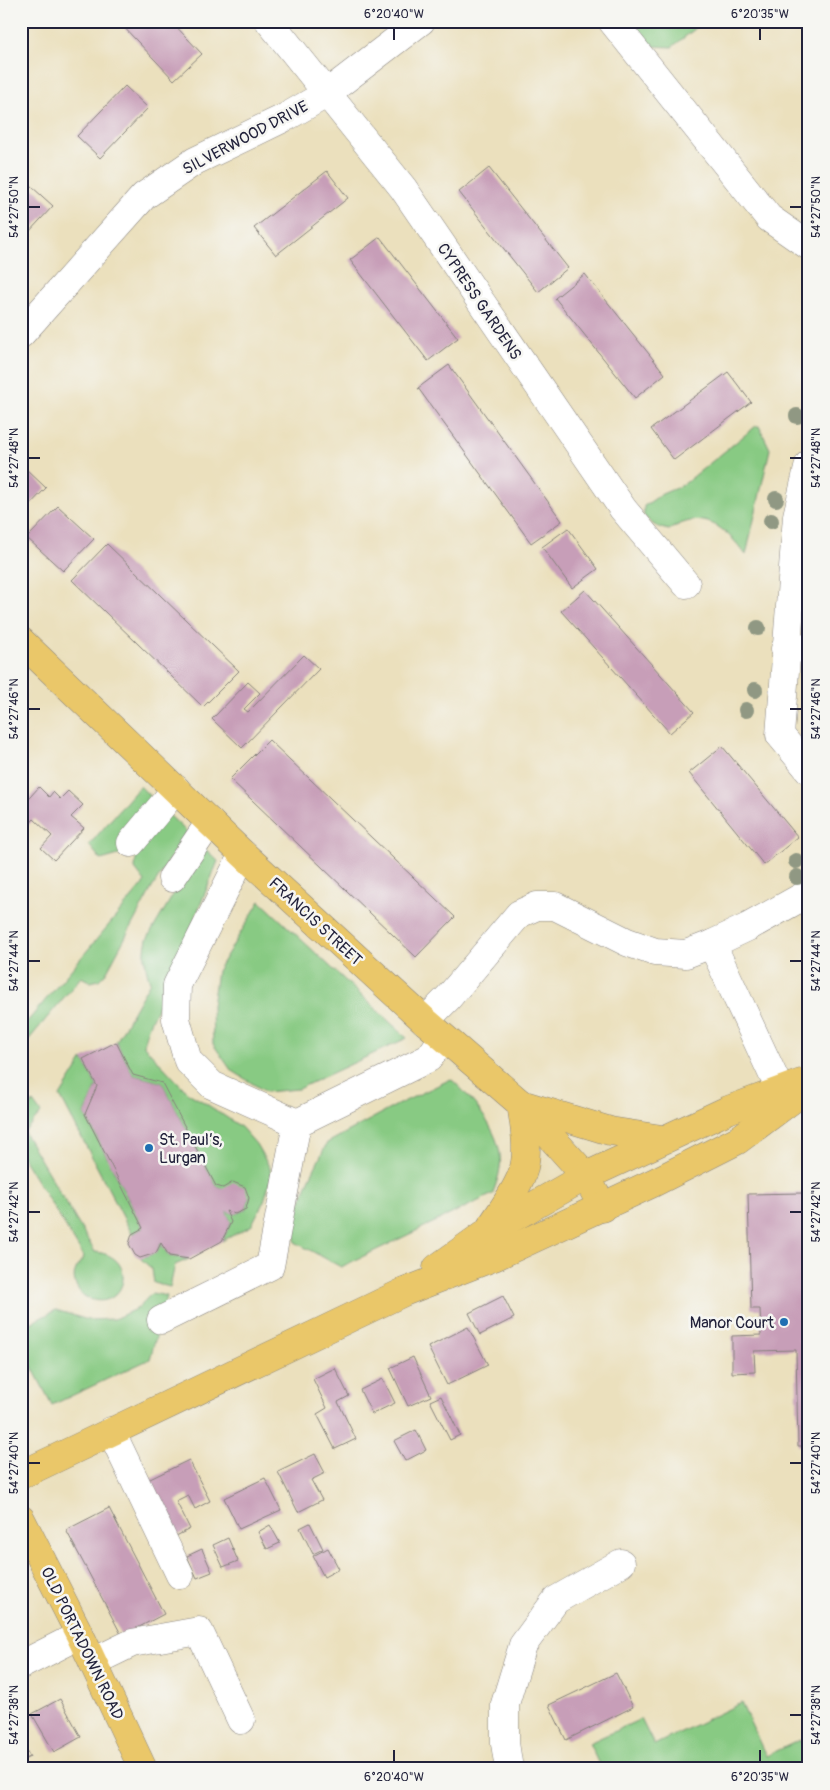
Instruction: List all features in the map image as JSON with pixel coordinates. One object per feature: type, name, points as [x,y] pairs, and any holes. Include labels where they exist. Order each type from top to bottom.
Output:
[{"type":"main road","name":"FRANCIS STREET","points":[[21,640],[243,854],[434,1030],[521,1104],[586,1176],[603,1208]]},
{"type":"main road","points":[[404,1292],[486,1233],[586,1176],[728,1110],[809,1080]]},
{"type":"main road","points":[[21,1475],[404,1292],[494,1257],[603,1208],[738,1140],[809,1087]]},
{"type":"main road","points":[[486,1233],[510,1198],[523,1172],[526,1144],[521,1104],[610,1131],[662,1140]]},
{"type":"main road","name":"OLD PORTADOWN ROAD","points":[[21,1519],[80,1635],[143,1769]]},
{"type":"street","name":"CYPRESS GARDENS","points":[[270,21],[326,94],[403,188],[623,509],[686,584]]},
{"type":"street","name":"SILVERWOOD DRIVE","points":[[21,334],[144,196],[195,161],[326,94],[421,21]]},
{"type":"street","points":[[612,21],[769,218],[809,246]]},
{"type":"street","points":[[809,464],[803,516],[797,648],[780,735],[809,770]]},
{"type":"street","points":[[132,843],[176,789]]},
{"type":"street","points":[[172,878],[210,822]]},
{"type":"street","points":[[243,854],[176,985],[176,1019],[188,1061],[212,1085],[297,1123]]},
{"type":"street","points":[[297,1123],[429,1058],[434,1030],[448,998],[519,914],[537,906],[555,906],[627,942],[655,952],[686,954],[748,927],[809,893]]},
{"type":"street","points":[[712,944],[780,1090]]},
{"type":"street","points":[[161,1320],[270,1266],[297,1123]]},
{"type":"street","points":[[112,1431],[180,1575]]},
{"type":"street","points":[[509,1769],[505,1743],[505,1704],[523,1645],[556,1600],[621,1563]]},
{"type":"street","points":[[93,1662],[132,1642],[199,1631],[241,1720]]},
{"type":"street","points":[[21,1665],[80,1635]]},
{"type":"green space","points":[[632,21],[705,21],[672,47],[650,46]]},
{"type":"green space","points":[[756,426],[759,426],[770,449],[746,555],[730,536],[712,524],[703,521],[692,521],[669,530],[655,525],[644,516],[644,506],[662,494],[683,485]]},
{"type":"green space","points":[[140,786],[161,808],[134,845],[122,854],[101,860],[89,845]]},
{"type":"green space","points":[[168,814],[187,832],[152,888],[106,973],[99,980],[91,982],[81,977],[21,1049],[21,1029],[145,882],[135,869],[136,858]]},
{"type":"green space","points":[[202,846],[218,861],[150,1024],[144,1046],[188,1093],[241,1127],[256,1144],[270,1168],[271,1178],[264,1201],[251,1226],[222,1241],[231,1222],[226,1211],[235,1214],[246,1209],[249,1198],[216,1186],[162,1083],[133,1075],[116,1042],[150,982],[145,960],[147,939]]},
{"type":"green space","points":[[260,901],[407,1038],[298,1089],[266,1092],[231,1070],[213,1044],[212,1006],[217,971]]},
{"type":"green space","points":[[83,1059],[97,1086],[85,1114],[143,1228],[132,1234],[60,1096]]},
{"type":"green space","points":[[451,1079],[469,1097],[486,1119],[498,1143],[500,1168],[493,1194],[341,1267],[295,1242],[296,1222],[300,1203],[327,1143],[397,1105]]},
{"type":"green space","points":[[33,1102],[41,1113],[24,1132],[95,1252],[109,1256],[118,1262],[122,1271],[123,1280],[120,1289],[113,1296],[104,1300],[87,1298],[77,1288],[74,1274],[84,1257],[21,1155],[21,1117]]},
{"type":"green space","points":[[161,1243],[169,1256],[189,1259],[175,1265],[170,1287],[154,1283],[152,1269],[140,1258],[156,1253]]},
{"type":"green space","points":[[152,1293],[167,1296],[150,1359],[52,1405],[21,1346],[21,1328],[56,1310],[88,1320],[114,1319],[138,1308]]},
{"type":"green space","points":[[741,1703],[766,1756],[800,1740],[809,1759],[809,1769],[601,1769],[589,1743],[641,1719],[654,1745]]},
{"type":"building","points":[[118,21],[171,21],[202,54],[174,80]]},
{"type":"building","points":[[125,86],[148,108],[100,158],[77,136]]},
{"type":"building","points":[[489,168],[568,268],[538,292],[459,192]]},
{"type":"building","points":[[327,171],[348,198],[276,255],[254,228]]},
{"type":"building","points":[[21,177],[53,206],[27,234],[21,229]]},
{"type":"building","points":[[380,237],[458,338],[428,361],[350,260]]},
{"type":"building","points":[[585,274],[665,374],[635,398],[555,298]]},
{"type":"building","points":[[449,365],[562,521],[531,543],[418,388]]},
{"type":"building","points":[[728,372],[751,402],[674,460],[651,429]]},
{"type":"building","points":[[24,467],[46,488],[21,514],[21,470]]},
{"type":"building","points":[[58,506],[94,539],[63,571],[27,538]]},
{"type":"building","points":[[568,528],[598,569],[572,588],[542,547]]},
{"type":"building","points":[[107,544],[239,671],[203,707],[72,580]]},
{"type":"building","points":[[585,590],[694,712],[670,733],[561,611]]},
{"type":"building","points":[[304,655],[319,669],[242,748],[212,719],[248,682],[260,693],[244,709],[248,712]]},
{"type":"building","points":[[269,740],[455,917],[416,957],[230,779]]},
{"type":"building","points":[[722,746],[798,837],[764,865],[689,773]]},
{"type":"building","points":[[39,787],[49,797],[53,792],[60,799],[68,791],[83,805],[71,817],[84,828],[54,860],[41,848],[52,836],[34,819],[21,833],[21,807]]},
{"type":"building","name":"St. Paul’s, Lurgan","points":[[116,1042],[133,1075],[162,1083],[216,1186],[223,1188],[233,1182],[245,1187],[249,1198],[246,1209],[235,1214],[226,1211],[231,1222],[222,1241],[189,1259],[169,1256],[161,1243],[156,1253],[140,1258],[135,1255],[129,1244],[132,1234],[143,1228],[85,1114],[97,1086],[83,1059]]},
{"type":"building","name":"Manor Court","points":[[803,1193],[805,1301],[809,1301],[809,1446],[798,1446],[796,1350],[754,1351],[755,1372],[732,1373],[732,1336],[761,1335],[760,1309],[751,1309],[748,1194]]},
{"type":"building","points":[[503,1296],[514,1318],[480,1335],[469,1313]]},
{"type":"building","points":[[468,1327],[488,1365],[447,1385],[428,1347]]},
{"type":"building","points":[[413,1357],[431,1396],[408,1406],[390,1368]]},
{"type":"building","points":[[335,1368],[349,1396],[338,1402],[356,1439],[335,1449],[317,1414],[327,1408],[313,1379]]},
{"type":"building","points":[[383,1379],[395,1403],[372,1414],[360,1390]]},
{"type":"building","points":[[441,1396],[460,1435],[450,1440],[430,1401]]},
{"type":"building","points":[[416,1430],[426,1450],[405,1461],[394,1441]]},
{"type":"building","points":[[315,1454],[325,1473],[311,1480],[322,1500],[298,1512],[278,1472]]},
{"type":"building","points":[[189,1460],[210,1501],[195,1509],[188,1495],[176,1501],[190,1529],[176,1536],[148,1480]]},
{"type":"building","points":[[265,1478],[281,1510],[239,1529],[224,1498]]},
{"type":"building","points":[[109,1508],[164,1614],[122,1636],[66,1530]]},
{"type":"building","points":[[310,1523],[323,1549],[313,1554],[300,1528]]},
{"type":"building","points":[[270,1525],[280,1543],[267,1549],[258,1532]]},
{"type":"building","points":[[228,1538],[238,1561],[223,1567],[213,1545]]},
{"type":"building","points":[[328,1548],[339,1569],[324,1577],[313,1556]]},
{"type":"building","points":[[202,1549],[212,1572],[197,1578],[187,1556]]},
{"type":"building","points":[[616,1673],[633,1707],[566,1740],[549,1705]]},
{"type":"building","points":[[60,1699],[81,1737],[54,1752],[32,1714]]},
{"type":"building","points":[[21,1741],[30,1757],[21,1761]]},
{"type":"place","name":"St. Paul’s, Lurgan","points":[[149,1148]]},
{"type":"place","name":"Manor Court","points":[[784,1322]]}]
